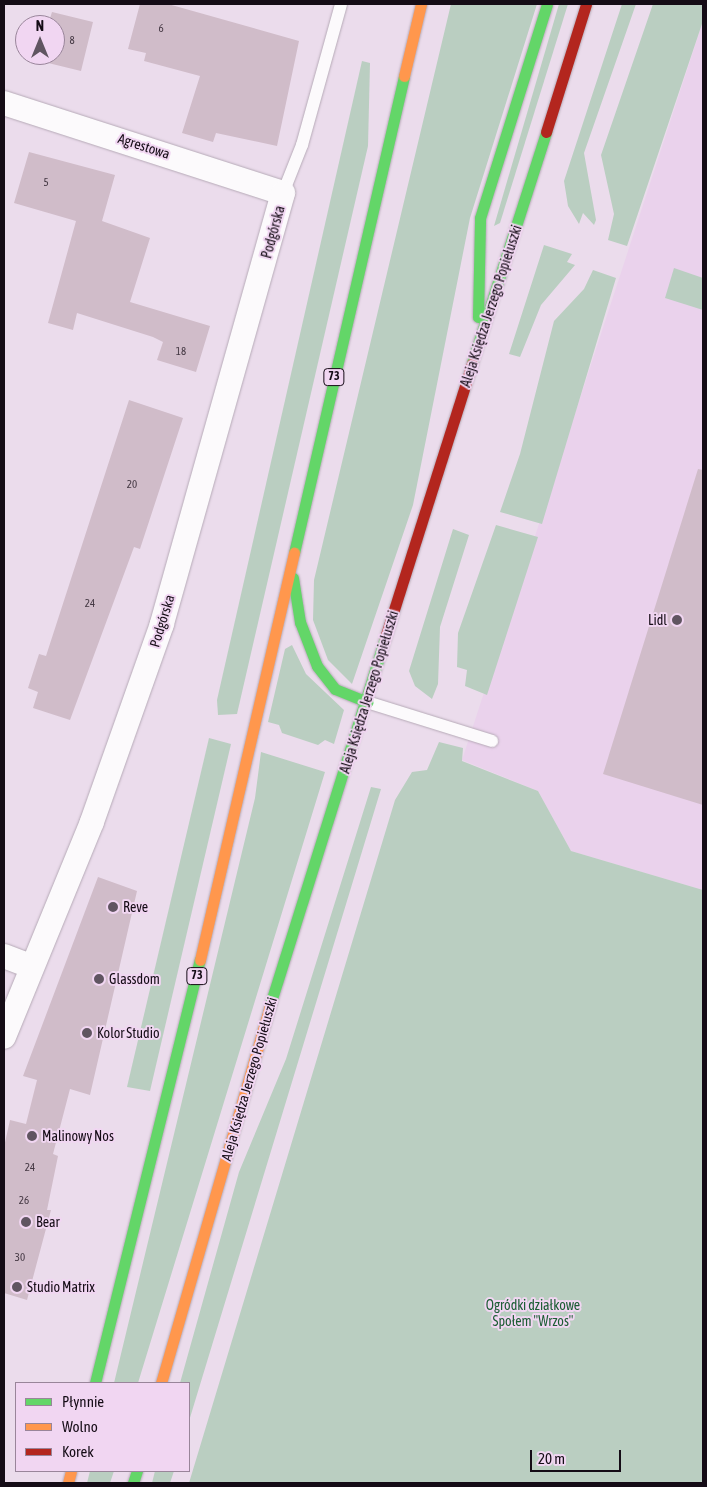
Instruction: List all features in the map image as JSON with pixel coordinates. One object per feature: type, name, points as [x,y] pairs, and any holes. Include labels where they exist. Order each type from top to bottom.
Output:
[{"type":"main road","name":"73","points":[[95,1382],[151,1171],[421,4]]},
{"type":"main road","points":[[478,346],[480,218],[547,4]]},
{"type":"main road","name":"Aleja Księdza Jerzego Popiełuszki","points":[[161,1382],[277,980],[587,6]]},
{"type":"main road","points":[[291,567],[300,622],[317,666],[336,689],[367,702]]},
{"type":"street","name":"Agrestowa","points":[[4,103],[283,193]]},
{"type":"street","name":"Podgórska","points":[[4,1037],[92,822],[162,624],[283,193]]},
{"type":"street","points":[[4,956],[32,967]]},
{"type":"lane","points":[[283,193],[302,146],[341,4]]},
{"type":"lane","points":[[367,702],[492,741]]},
{"type":"shaded area","points":[[703,21],[703,890],[571,851],[538,791],[462,760]]},
{"type":"green space","points":[[451,4],[537,4],[470,218],[413,505],[352,684],[328,660],[313,620],[314,580]]},
{"type":"green space","points":[[559,4],[568,4],[500,223],[494,226]]},
{"type":"green space","points":[[622,4],[636,4],[584,153],[596,220],[594,225],[583,213],[579,224],[568,206],[564,181]]},
{"type":"green space","points":[[653,4],[703,4],[703,21],[627,246],[608,240],[614,214],[601,155]]},
{"type":"green space","points":[[362,61],[370,63],[368,146],[237,714],[218,715],[217,700]]},
{"type":"green space","points":[[544,245],[572,254],[567,262],[575,265],[541,305],[520,357],[509,354]]},
{"type":"green space","points":[[674,268],[703,278],[703,310],[665,298]]},
{"type":"green space","points":[[593,270],[616,278],[542,524],[500,512],[520,454],[554,321],[584,289]]},
{"type":"green space","points":[[496,525],[538,537],[487,695],[465,686],[467,670],[457,667],[458,633]]},
{"type":"green space","points":[[453,529],[469,535],[440,627],[438,684],[432,699],[415,686],[409,671]]},
{"type":"green space","points":[[292,645],[306,674],[344,710],[334,744],[325,740],[318,745],[282,733],[279,725],[268,722],[285,649]]},
{"type":"green space","points":[[209,738],[231,744],[150,1091],[127,1087]]},
{"type":"green space","name":"Ogródki działkowe Społem \"Wrzos\"","points":[[439,742],[463,748],[462,761],[538,791],[571,851],[703,890],[703,1483],[189,1483],[395,800],[412,772],[427,770]]},
{"type":"green space","points":[[261,752],[325,772],[138,1382],[114,1382],[255,798]]},
{"type":"green space","points":[[371,787],[381,789],[190,1418],[190,1382],[180,1382],[239,1172],[286,1059]]},
{"type":"green space","points":[[90,1472],[114,1472],[110,1483],[87,1483]]},
{"type":"green space","points":[[155,1472],[174,1472],[170,1483],[152,1483]]},
{"type":"building","points":[[140,4],[168,4],[299,41],[277,146],[216,133],[213,142],[182,133],[200,76],[144,61],[146,53],[128,49]]},
{"type":"building","points":[[52,12],[64,15],[51,15]]},
{"type":"building","points":[[65,15],[93,22],[81,71],[56,65],[65,65]]},
{"type":"building","points":[[29,152],[115,175],[102,221],[150,238],[130,302],[210,326],[196,372],[157,360],[163,342],[153,337],[77,313],[73,330],[48,323],[76,221],[14,203]]},
{"type":"building","points":[[129,400],[183,418],[140,549],[134,547],[70,720],[33,708],[38,692],[28,688],[39,654],[46,656]]},
{"type":"building","name":"Lidl","points":[[698,469],[703,470],[703,805],[603,774]]},
{"type":"building","points":[[98,877],[137,891],[90,1095],[70,1089],[53,1154],[58,1156],[47,1210],[51,1210],[27,1300],[4,1293],[4,1147],[10,1120],[26,1124],[37,1080],[23,1076]]},
{"type":"traffic: fast","points":[[478,317],[480,218],[547,4]]},
{"type":"traffic: fast","points":[[294,553],[404,76]]},
{"type":"traffic: fast","points":[[472,363],[546,132]]},
{"type":"traffic: fast","points":[[293,578],[300,622],[317,666],[335,689],[367,702]]},
{"type":"traffic: fast","points":[[270,1005],[385,638]]},
{"type":"traffic: fast","points":[[95,1382],[200,960]]},
{"type":"traffic: fast","points":[[133,1483],[137,1472]]},
{"type":"traffic: slow","points":[[404,76],[421,4]]},
{"type":"traffic: slow","points":[[200,960],[294,553]]},
{"type":"traffic: slow","points":[[161,1382],[270,1005]]},
{"type":"traffic: slow","points":[[68,1483],[71,1472]]},
{"type":"traffic: jam","points":[[546,132],[586,4]]},
{"type":"traffic: jam","points":[[385,638],[472,363]]},
{"type":"place","name":"Lidl","points":[[677,620]]},
{"type":"place","name":"Reve","points":[[113,907]]},
{"type":"place","name":"Glassdom","points":[[99,979]]},
{"type":"place","name":"Kolor Studio","points":[[87,1033]]},
{"type":"place","name":"Malinowy Nos","points":[[32,1136]]},
{"type":"place","name":"Bear","points":[[26,1222]]},
{"type":"place","name":"Studio Matrix","points":[[17,1287]]}]
